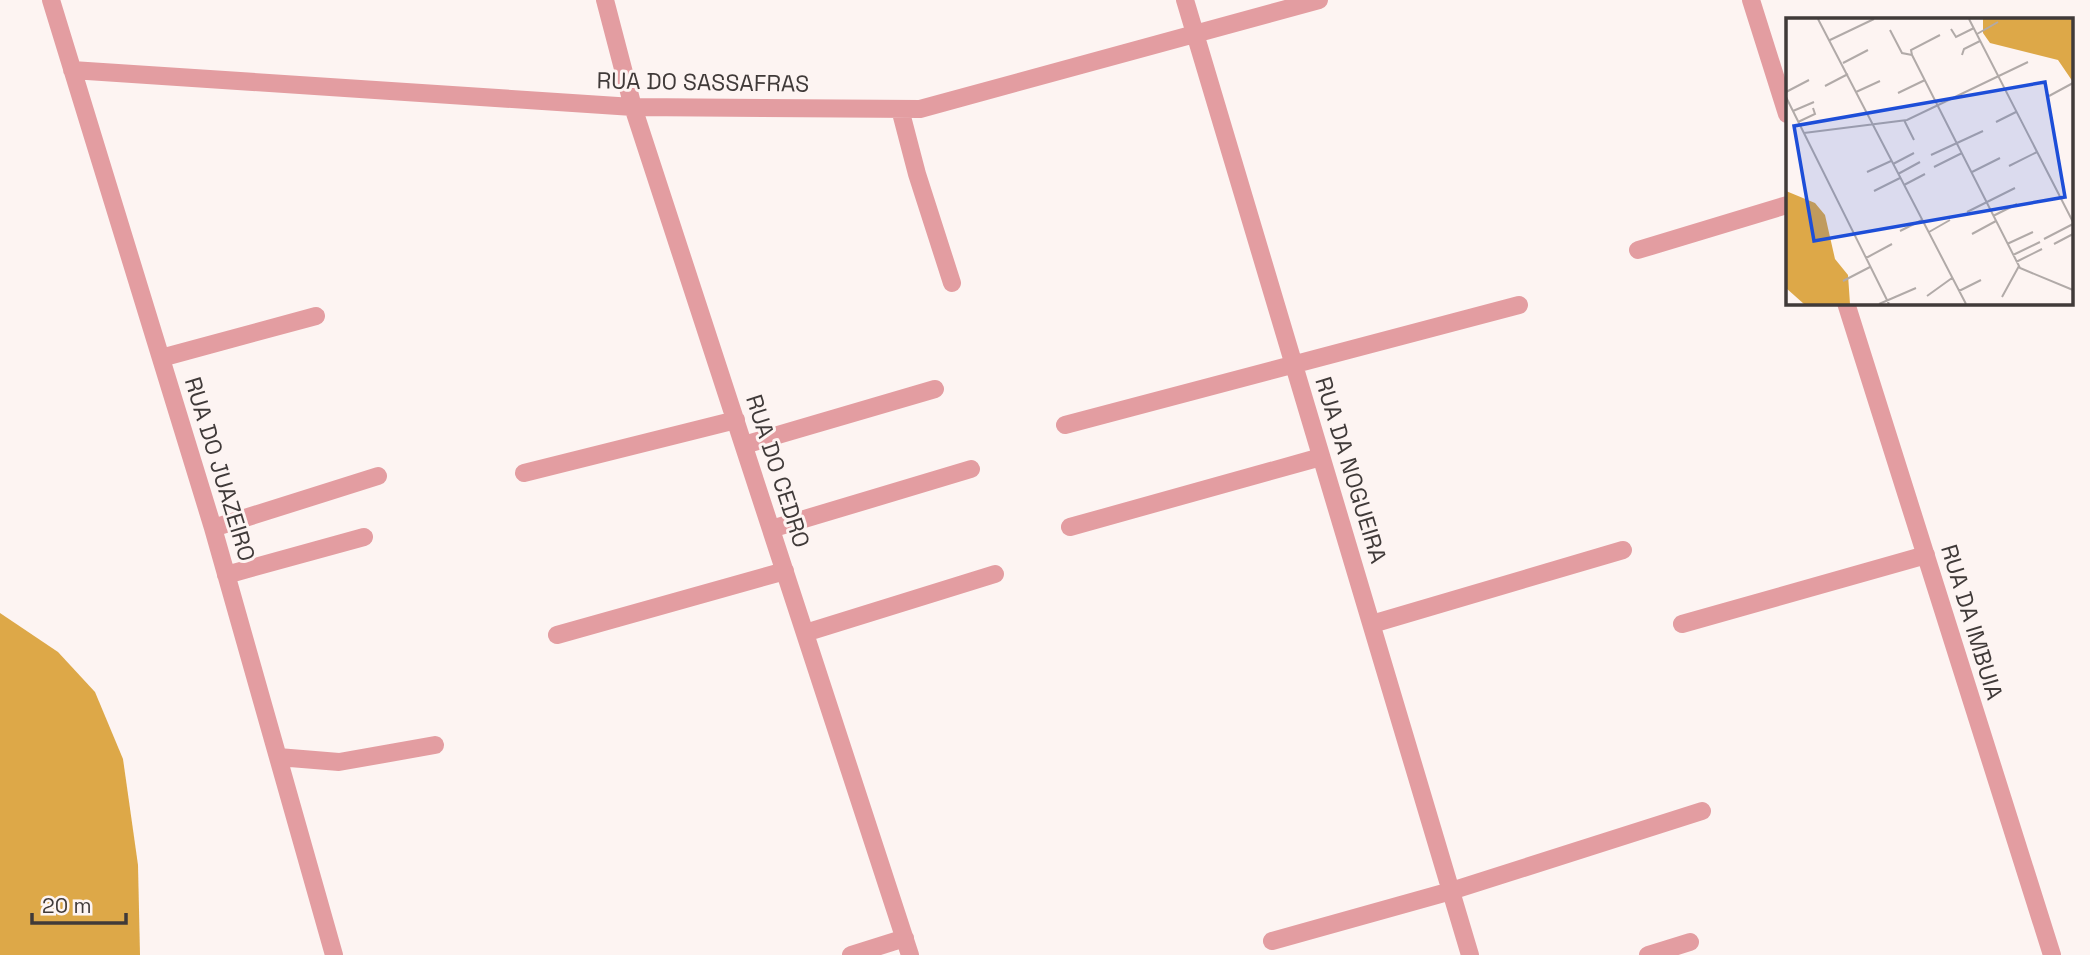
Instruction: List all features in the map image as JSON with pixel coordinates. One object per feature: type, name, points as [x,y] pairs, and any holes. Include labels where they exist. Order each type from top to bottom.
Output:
[{"type":"street","name":"RUA DO JUAZEIRO","points":[[51,0],[213,528],[334,955]]},
{"type":"street","name":"RUA DO CEDRO","points":[[605,0],[633,107],[908,946]]},
{"type":"street","name":"RUA DA NOGUEIRA","points":[[1185,0],[1470,955]]},
{"type":"street","name":"RUA DO SASSAFRAS","points":[[72,70],[633,107],[920,109],[1319,0]]},
{"type":"street","points":[[1751,0],[1786,111]]},
{"type":"street","points":[[900,109],[917,174],[952,283]]},
{"type":"street","points":[[1639,250],[1786,205]]},
{"type":"street","name":"RUA DA IMBUIA","points":[[1846,304],[2052,955]]},
{"type":"street","points":[[1065,425],[1519,305]]},
{"type":"street","points":[[161,358],[316,316]]},
{"type":"street","points":[[744,444],[935,389]]},
{"type":"street","points":[[524,473],[736,420]]},
{"type":"street","points":[[1070,527],[1321,457]]},
{"type":"street","points":[[771,529],[971,469]]},
{"type":"street","points":[[213,528],[378,476]]},
{"type":"street","points":[[226,575],[364,537]]},
{"type":"street","points":[[1372,624],[1623,550]]},
{"type":"street","points":[[1682,624],[1926,555]]},
{"type":"street","points":[[557,635],[785,571]]},
{"type":"street","points":[[805,633],[995,574]]},
{"type":"street","points":[[278,757],[339,762],[435,745]]},
{"type":"street","points":[[1272,941],[1451,891],[1702,811]]},
{"type":"street","points":[[1648,955],[1690,942]]},
{"type":"street","points":[[851,955],[908,946]]},
{"type":"shaded area","points":[[0,613],[58,652],[95,692],[123,759],[138,865],[140,955],[0,955]]}]
